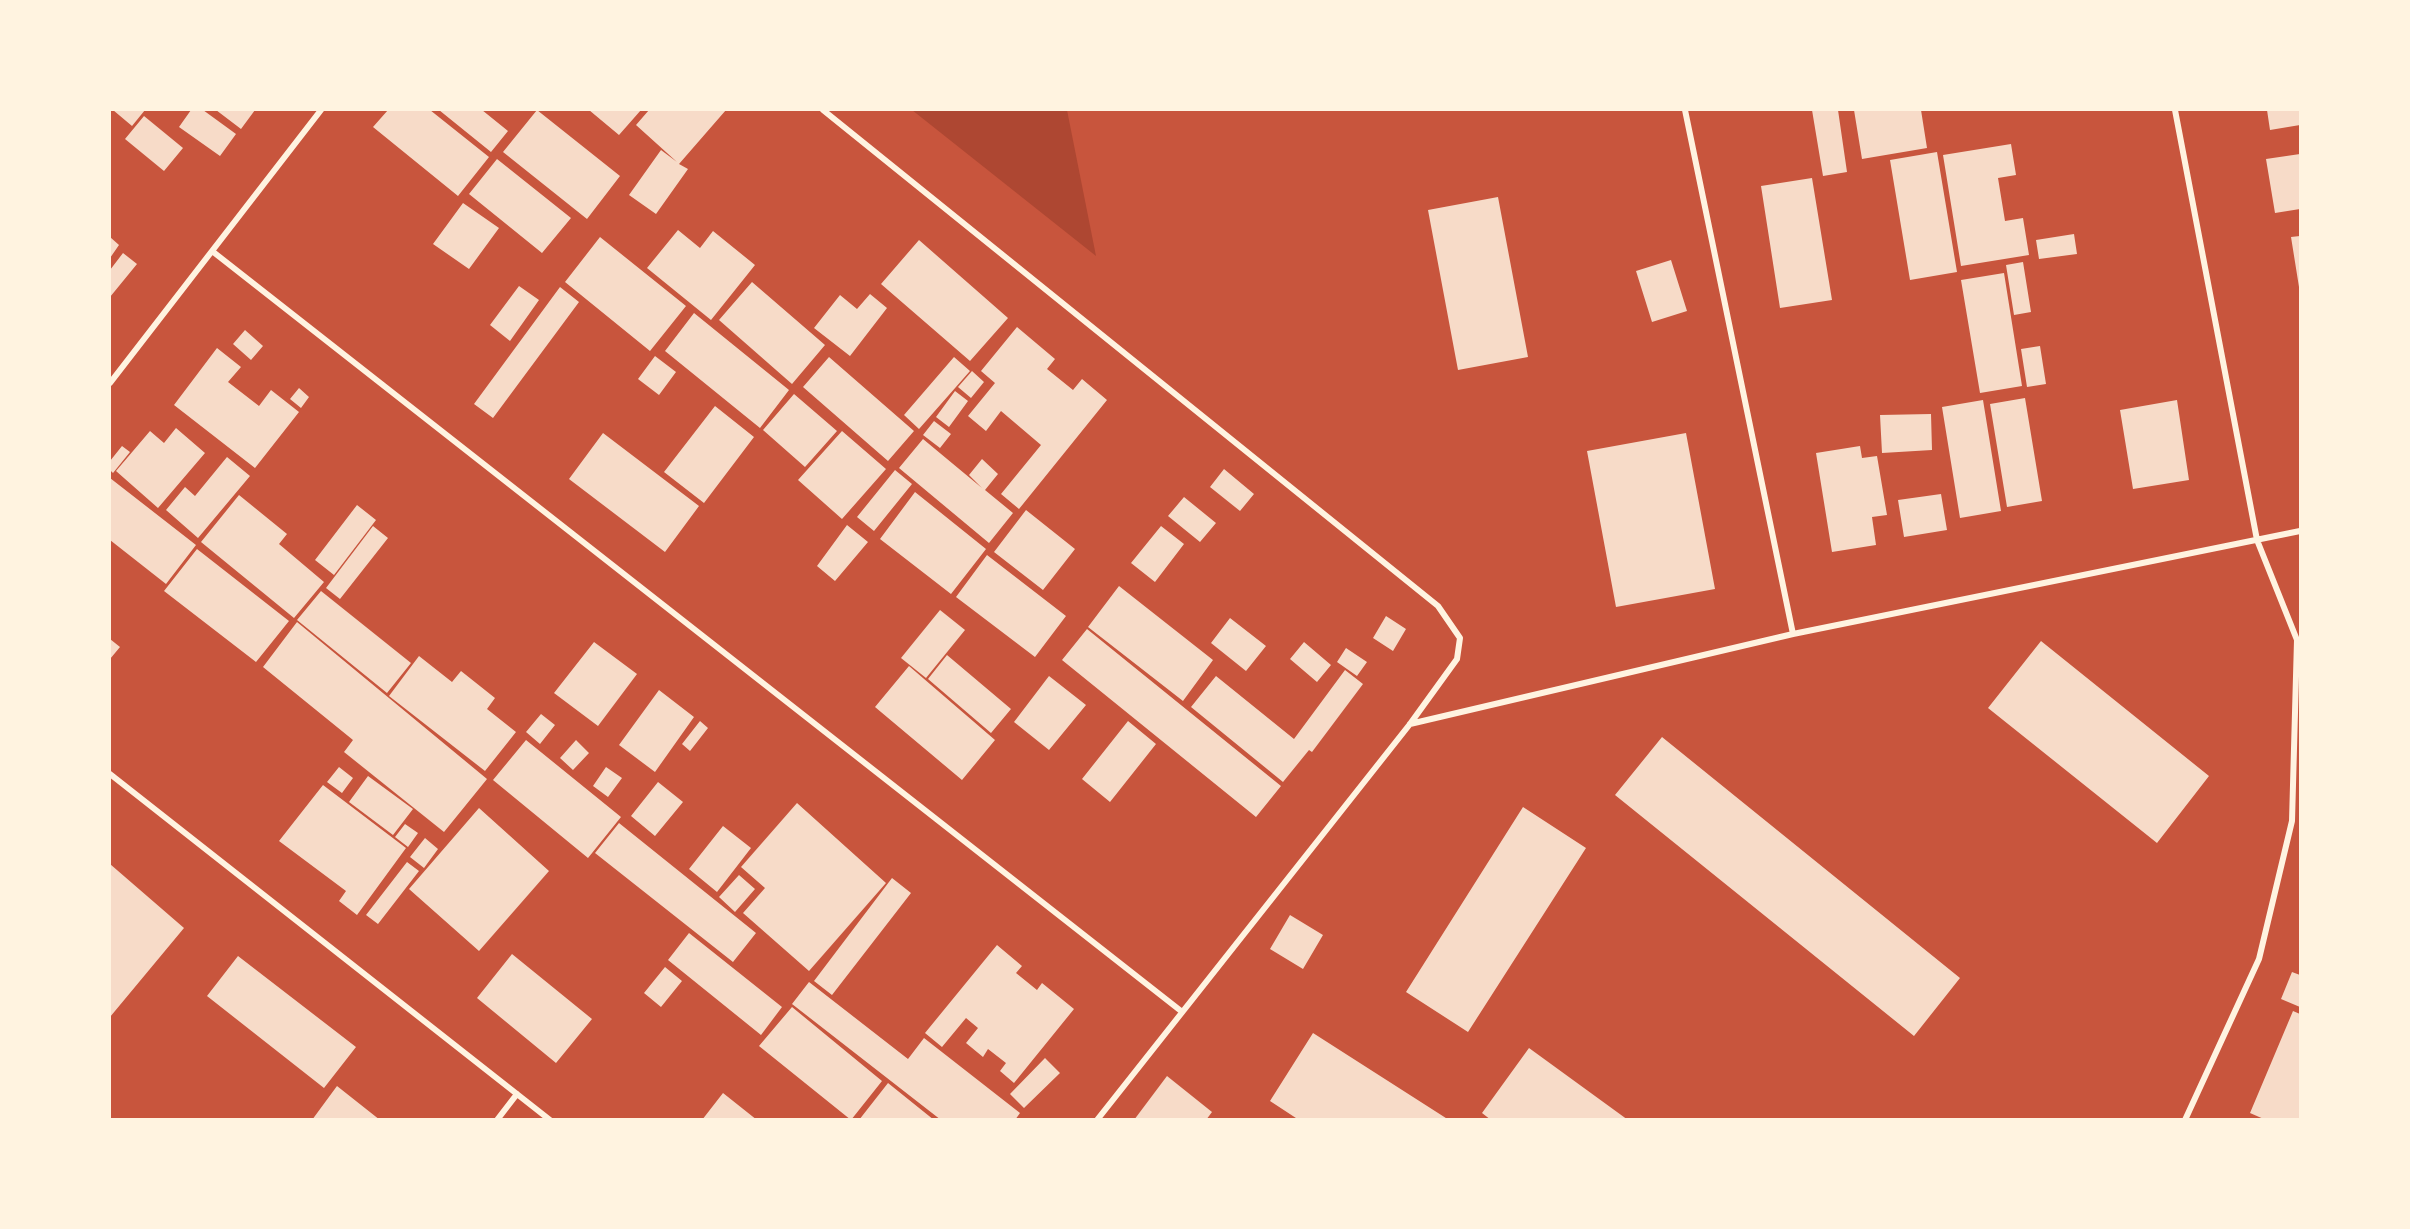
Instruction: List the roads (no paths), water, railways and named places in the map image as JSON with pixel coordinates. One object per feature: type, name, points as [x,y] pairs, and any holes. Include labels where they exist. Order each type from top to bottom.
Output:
[{"type":"street","points":[[110,383],[321,110]]},
{"type":"street","points":[[823,110],[1438,606],[1460,638],[1457,659],[1410,724],[1097,1119]]},
{"type":"street","points":[[1685,110],[1793,634]]},
{"type":"street","points":[[2175,110],[2257,540],[2297,640],[2292,821],[2259,959],[2185,1119]]},
{"type":"street","points":[[212,251],[1181,1011]]},
{"type":"street","points":[[1410,724],[1793,634],[2301,531]]},
{"type":"street","points":[[110,774],[550,1119]]},
{"type":"street","points":[[496,1119],[517,1094]]}]
